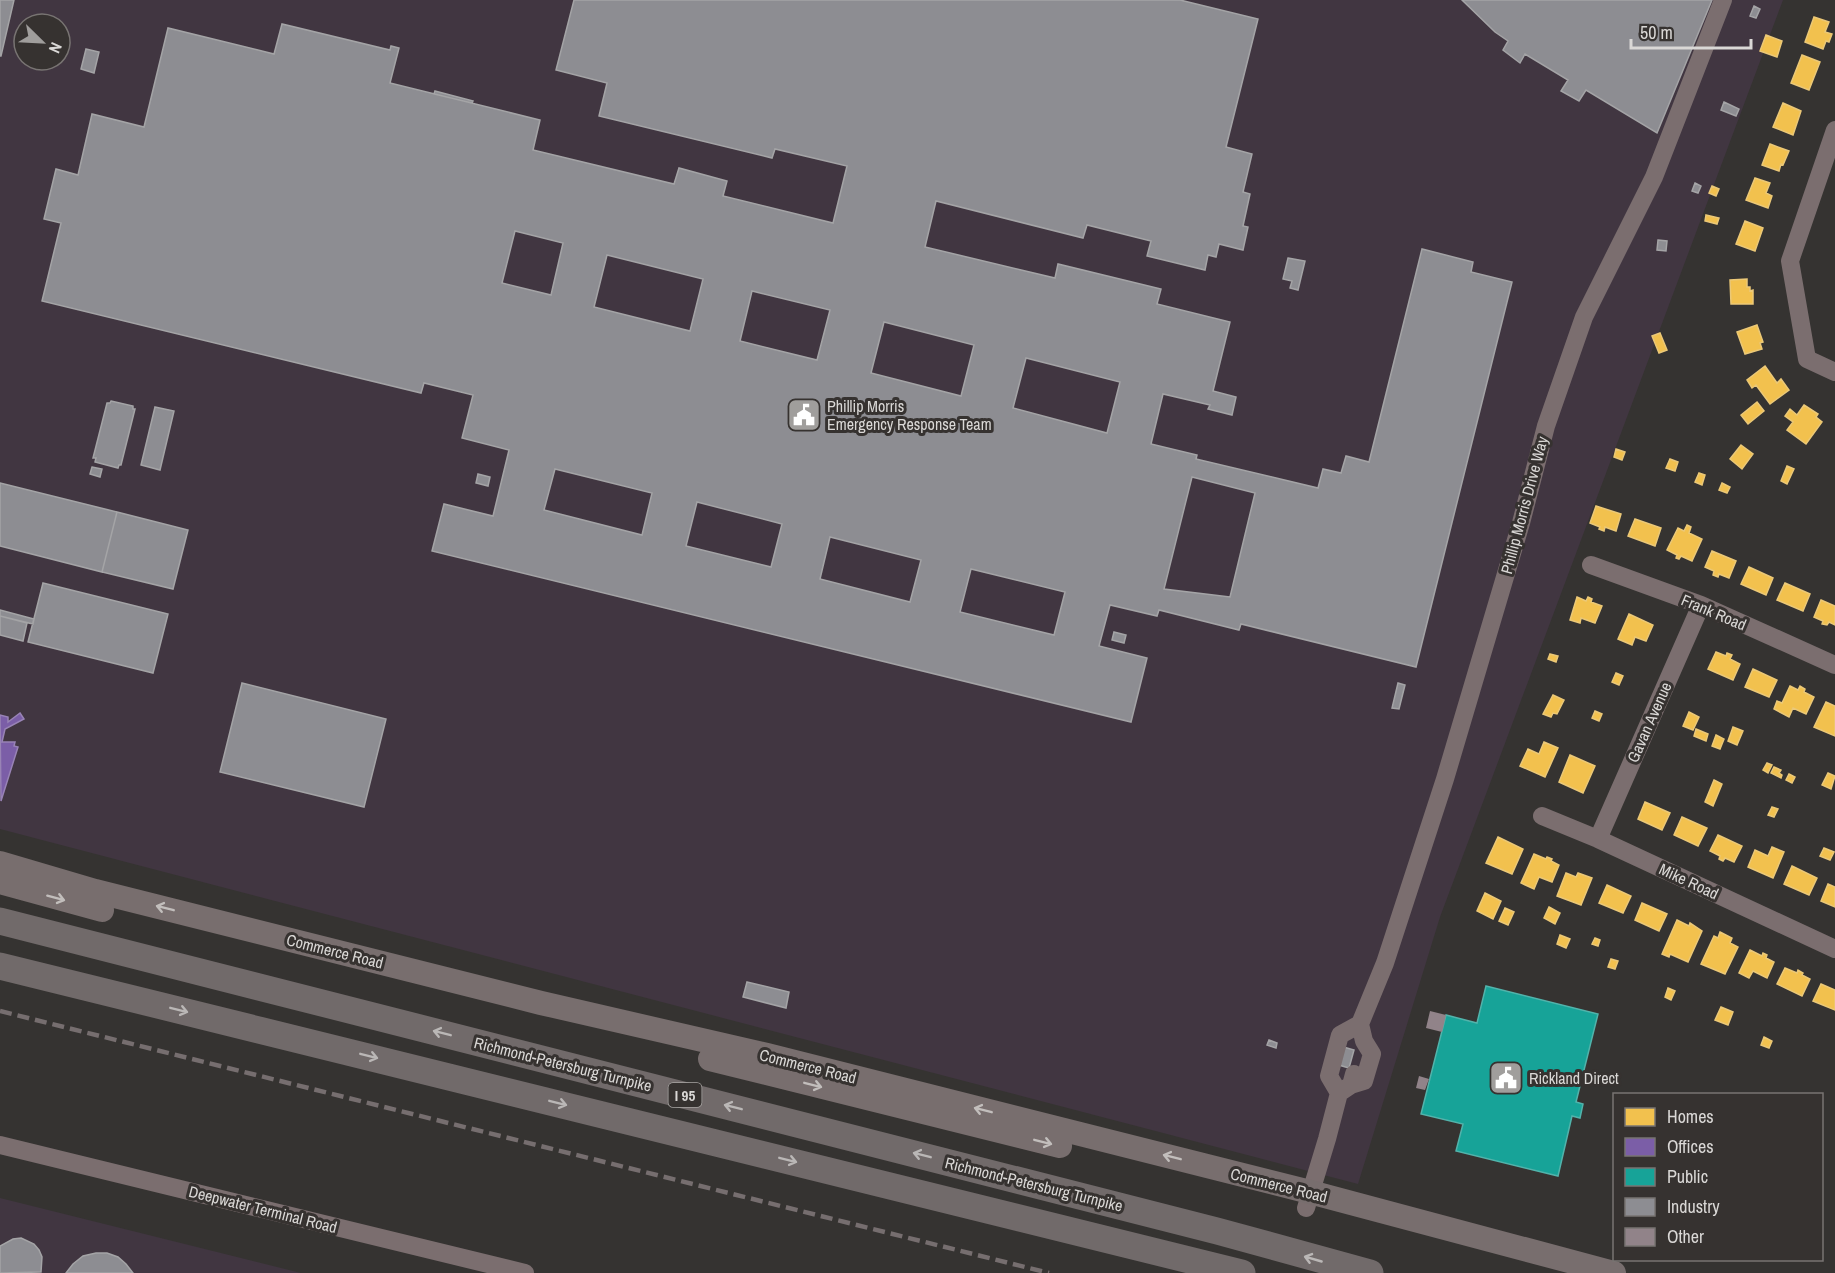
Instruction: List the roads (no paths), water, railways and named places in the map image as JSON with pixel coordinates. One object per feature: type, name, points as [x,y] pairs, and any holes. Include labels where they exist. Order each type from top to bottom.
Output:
[{"type":"highway","name":"Richmond-Petersburg Turnpike","points":[[0,921],[1217,1231],[1370,1273]]},
{"type":"highway","name":"I 95","points":[[0,966],[1242,1273]]},
{"type":"highway","points":[[0,976],[139,1000]]},
{"type":"main road","name":"Commerce Road","points":[[0,863],[106,894],[541,1003],[778,1058],[1308,1200],[1560,1273]]},
{"type":"main road","name":"Commerce Road","points":[[0,882],[137,919],[745,1067],[1614,1273]]},
{"type":"street","name":"Phillip Morris Drive Way","points":[[1308,1200],[1445,779],[1521,523],[1546,426],[1584,317],[1654,177],[1723,0]]},
{"type":"street","points":[[1835,130],[1790,261],[1807,359],[1835,372]]},
{"type":"street","name":"Frank Road","points":[[1591,565],[1701,605],[1835,665]]},
{"type":"street","name":"Gavan Avenue","points":[[1598,839],[1701,605]]},
{"type":"street","name":"Mike Road","points":[[1542,816],[1598,839],[1835,949]]},
{"type":"street","name":"Phillip Morris Drive Way","points":[[1345,1089],[1329,1077],[1340,1035],[1362,1032]]},
{"type":"street","name":"Deepwater Terminal Road","points":[[0,1145],[525,1273]]},
{"type":"railway","points":[[0,1011],[1049,1273]]},
{"type":"place","name":"Phillip Morris Emergency Response Team","points":[[804,415]]},
{"type":"place","name":"Rickland Direct","points":[[1506,1078]]}]
